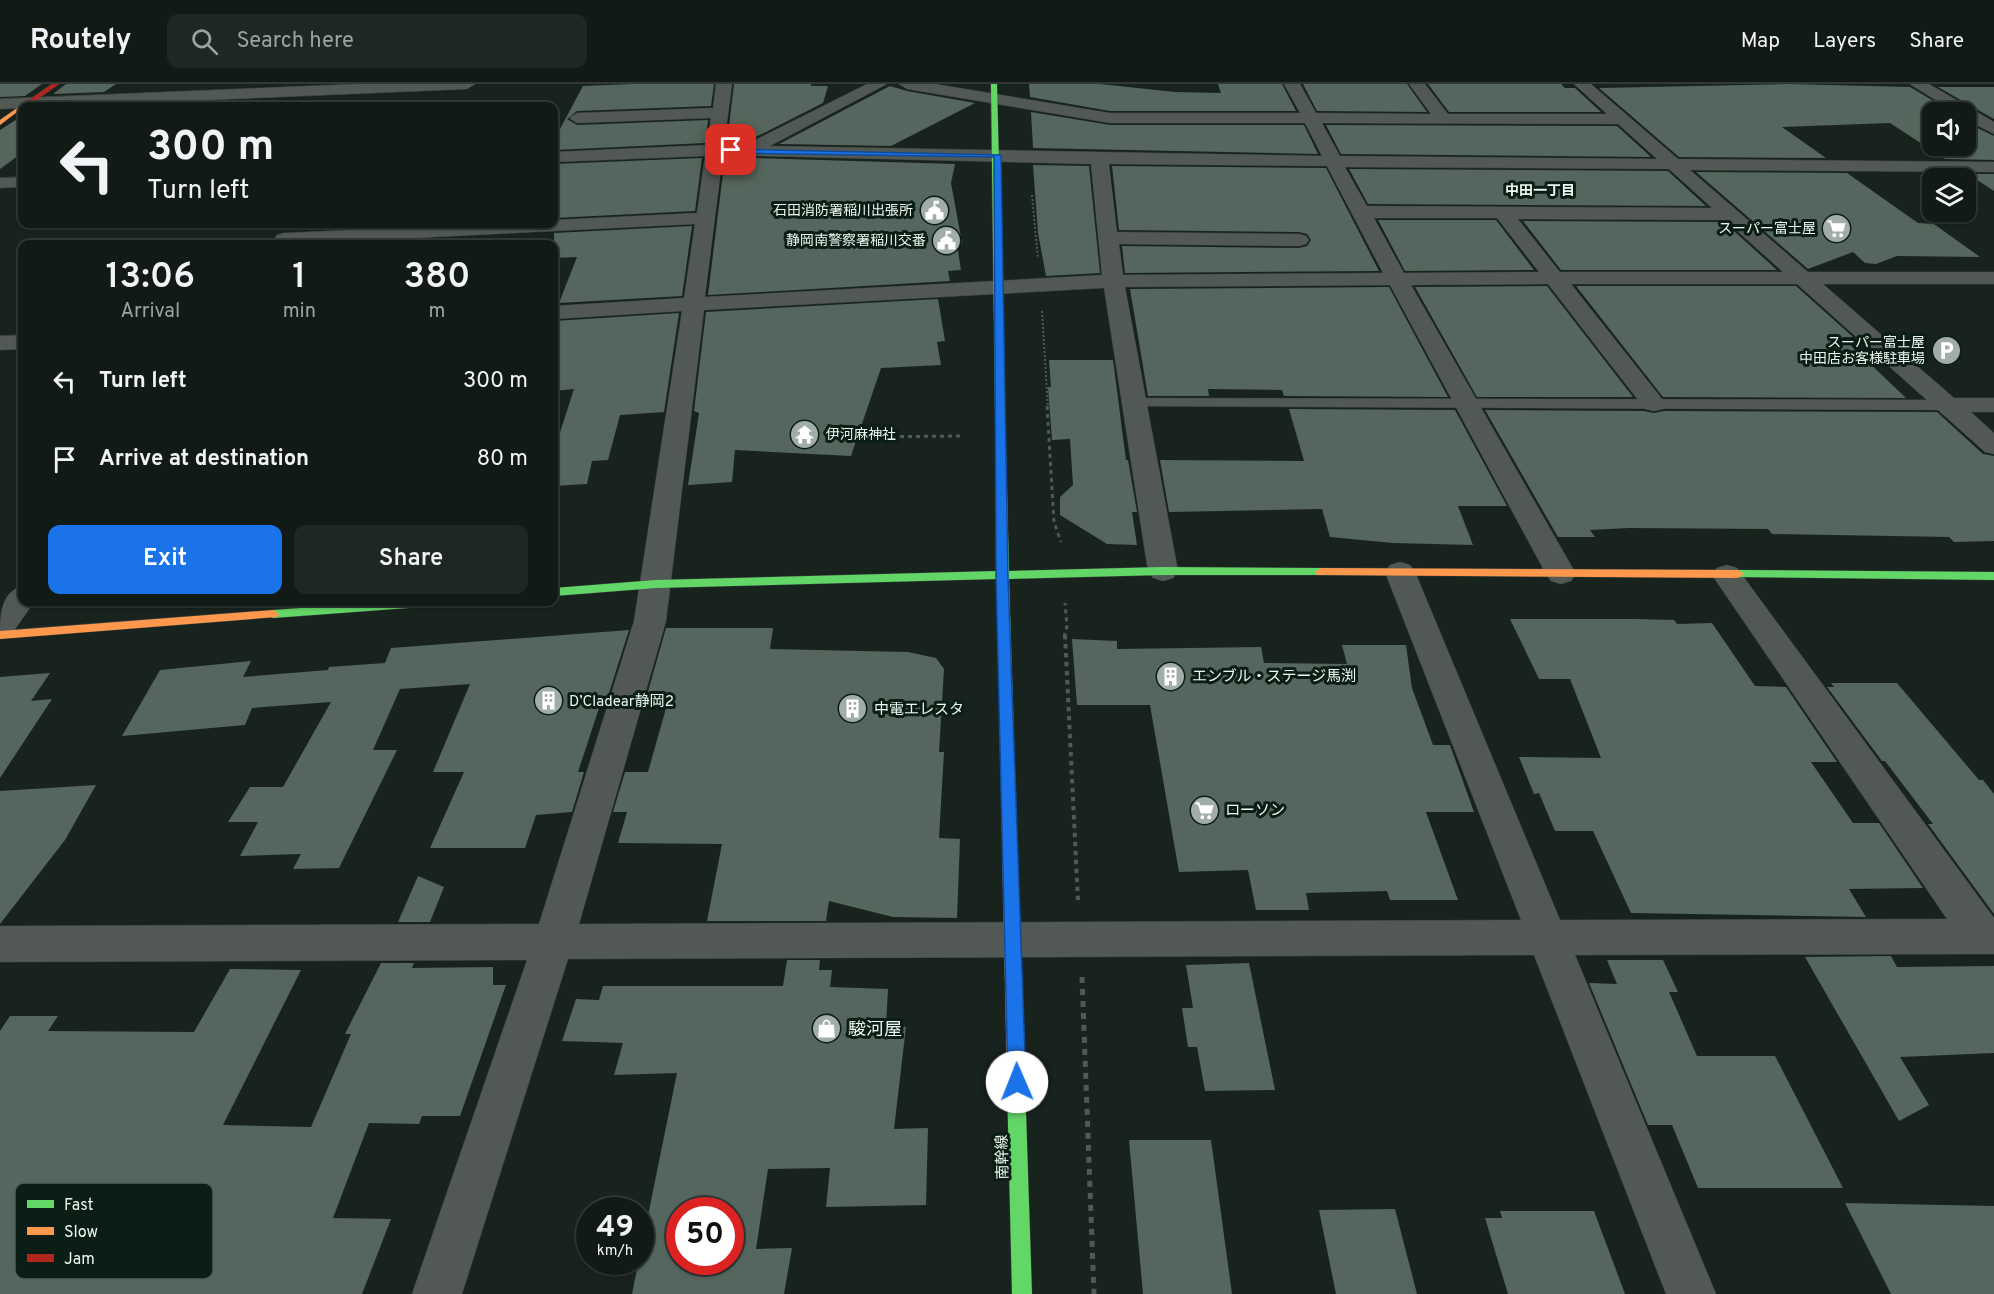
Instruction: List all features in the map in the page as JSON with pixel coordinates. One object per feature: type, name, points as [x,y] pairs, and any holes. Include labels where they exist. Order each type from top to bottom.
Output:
[{"type":"street","points":[[29,102],[56,84]]},
{"type":"street","points":[[82,102],[403,85],[467,84]]},
{"type":"street","points":[[731,150],[879,84]]},
{"type":"street","points":[[907,84],[994,91],[1110,118],[1622,119]]},
{"type":"street","points":[[1292,84],[1464,403],[1561,574]]},
{"type":"street","points":[[1417,84],[1443,118]]},
{"type":"street","points":[[1582,84],[1994,446]]},
{"type":"street","points":[[1918,84],[1994,129]]},
{"type":"street","points":[[390,102],[403,85]]},
{"type":"street","name":"南幹線","points":[[994,91],[1001,285],[1002,577],[1023,1294]]},
{"type":"street","points":[[437,1294],[554,940],[650,621],[705,218],[731,150],[722,99],[577,118]]},
{"type":"street","points":[[0,104],[18,105]]},
{"type":"street","points":[[0,123],[18,110]]},
{"type":"street","points":[[558,157],[731,150],[1333,162],[1994,166]]},
{"type":"street","points":[[1099,159],[1113,281],[1132,403],[1163,571]]},
{"type":"street","points":[[0,183],[18,182]]},
{"type":"street","points":[[1360,212],[1731,214]]},
{"type":"street","points":[[1503,213],[1551,278],[1654,404]]},
{"type":"street","points":[[287,236],[442,238],[705,218]]},
{"type":"street","points":[[1107,238],[1299,240]]},
{"type":"street","points":[[558,312],[1001,285],[1113,281],[1994,278]]},
{"type":"street","points":[[0,343],[18,342]]},
{"type":"street","points":[[1948,405],[1994,405]]},
{"type":"street","points":[[558,592],[656,585],[1163,571],[1994,576]]},
{"type":"street","points":[[1400,573],[1691,1294]]},
{"type":"street","points":[[1727,575],[1988,936]]},
{"type":"street","points":[[0,627],[18,602]]},
{"type":"street","points":[[0,635],[382,606]]},
{"type":"street","points":[[0,944],[1988,936]]},
{"type":"lane","points":[[1132,403],[1948,405]]},
{"type":"path","points":[[1028,157],[1040,284],[1054,522],[1060,533],[1064,574],[1067,626],[1063,641],[1080,941],[1094,1294]]},
{"type":"path","points":[[860,437],[962,436]]},
{"type":"building","points":[[0,84],[42,84],[25,96],[0,97]]},
{"type":"building","points":[[66,84],[116,84],[104,92],[53,94]]},
{"type":"building","points":[[714,84],[711,106],[577,111],[567,119],[577,125],[708,120],[705,143],[558,150],[558,133],[583,86]]},
{"type":"building","points":[[734,84],[828,86],[823,103],[744,143],[727,143]]},
{"type":"building","points":[[1029,84],[1100,84],[1175,92],[1221,93],[1218,84],[1282,84],[1296,111],[1110,111],[1030,97]]},
{"type":"building","points":[[1303,84],[1407,84],[1427,112],[1317,111]]},
{"type":"building","points":[[1428,84],[1561,84],[1565,88],[1575,88],[1601,112],[1449,112]]},
{"type":"building","points":[[1789,84],[1910,87],[1935,102],[1922,102],[1922,144],[1890,123],[1782,127],[1826,158],[1679,157],[1599,88]]},
{"type":"building","points":[[890,86],[975,103],[891,146],[779,144]]},
{"type":"building","points":[[1938,87],[1994,87],[1994,119],[1976,109],[1976,102],[1964,102]]},
{"type":"building","points":[[1031,112],[1110,125],[1304,125],[1318,154],[1033,148]]},
{"type":"building","points":[[18,119],[18,156],[0,169],[0,130]]},
{"type":"building","points":[[1326,125],[1617,126],[1651,157],[1341,154]]},
{"type":"building","points":[[1976,127],[1994,136],[1994,160],[1945,159],[1940,156],[1976,156]]},
{"type":"building","points":[[725,157],[955,164],[951,183],[962,243],[957,244],[961,270],[948,271],[950,281],[708,295]]},
{"type":"building","points":[[702,158],[695,211],[558,218],[558,164]]},
{"type":"building","points":[[1033,165],[1089,166],[1100,273],[1046,276],[1038,233]]},
{"type":"building","points":[[1112,166],[1326,168],[1379,271],[1125,273],[1122,246],[1299,248],[1307,246],[1311,240],[1307,234],[1299,232],[1119,230]]},
{"type":"building","points":[[1349,169],[1668,171],[1706,206],[1368,204]]},
{"type":"building","points":[[1696,172],[1847,173],[1918,223],[1934,224],[1980,257],[1897,256],[1876,264],[1865,263],[1853,252],[1808,269]]},
{"type":"building","points":[[1976,174],[1994,174],[1994,191],[1976,179]]},
{"type":"building","points":[[1378,220],[1496,220],[1534,270],[1405,271]]},
{"type":"building","points":[[1523,221],[1724,222],[1777,270],[1561,270]]},
{"type":"building","points":[[692,226],[682,296],[559,303],[577,257],[558,258],[558,240],[554,240],[554,233]]},
{"type":"building","points":[[1547,286],[1633,397],[1477,397],[1415,287]]},
{"type":"building","points":[[1576,286],[1796,286],[1853,337],[1842,337],[1906,398],[1663,397]]},
{"type":"building","points":[[1389,287],[1448,397],[1284,396],[1282,390],[1208,389],[1209,396],[1148,396],[1130,289]]},
{"type":"building","points":[[938,299],[945,341],[937,342],[941,365],[881,368],[851,456],[735,450],[732,482],[688,485],[699,413],[694,411],[706,312]]},
{"type":"building","points":[[679,313],[664,412],[620,415],[608,460],[592,461],[587,484],[558,486],[558,439],[574,389],[558,391],[558,321]]},
{"type":"building","points":[[1049,360],[1113,360],[1126,460],[1128,460],[1137,512],[1132,512],[1137,545],[1107,544],[1060,515],[1060,497],[1073,485],[1070,439],[1052,440],[1048,387],[1051,387]]},
{"type":"building","points":[[1289,409],[1455,410],[1507,506],[1458,506],[1473,545],[1393,543],[1330,537],[1322,509],[1169,512],[1160,460],[1304,461]]},
{"type":"building","points":[[1485,410],[1644,411],[1654,413],[1664,411],[1937,412],[1983,454],[1994,456],[1994,541],[1954,542],[1949,537],[1772,534],[1768,529],[1629,528],[1590,530],[1595,537],[1558,537]]},
{"type":"building","points":[[1510,619],[1635,619],[1674,620],[1677,624],[1712,623],[1755,686],[1786,687],[1837,762],[1811,762],[1853,823],[1879,823],[1923,888],[1849,889],[1866,917],[1631,913],[1593,831],[1555,831],[1539,793],[1534,794],[1519,757],[1601,758],[1570,679],[1539,679]]},
{"type":"building","points":[[666,628],[773,628],[770,649],[908,652],[936,658],[944,669],[939,752],[944,752],[939,838],[960,839],[957,918],[893,917],[829,901],[826,921],[707,921],[722,844],[618,843],[627,812],[613,812],[625,772],[648,772],[670,694],[647,695]]},
{"type":"building","points":[[629,630],[608,696],[603,696],[578,772],[584,772],[572,812],[536,815],[525,848],[430,848],[464,772],[433,772],[470,684],[400,689],[373,750],[397,750],[339,868],[293,869],[301,854],[240,856],[258,822],[228,822],[250,787],[283,787],[331,702],[252,708],[245,725],[122,736],[160,670],[251,661],[243,677],[328,670],[329,667],[385,663],[391,648]]},
{"type":"building","points":[[1072,639],[1117,641],[1117,649],[1261,647],[1264,663],[1347,664],[1342,645],[1406,645],[1412,688],[1433,745],[1450,745],[1474,812],[1426,812],[1458,900],[1390,900],[1387,891],[1306,893],[1309,910],[1256,910],[1248,870],[1179,872],[1150,705],[1077,705]]},
{"type":"building","points":[[50,673],[31,701],[52,699],[0,778],[0,677]]},
{"type":"building","points":[[1831,683],[1897,683],[1979,780],[1983,780],[1994,794],[1994,914],[1928,824],[1933,824],[1827,687],[1834,687]]},
{"type":"building","points":[[96,785],[65,840],[0,924],[0,791]]},
{"type":"building","points":[[418,876],[444,887],[430,922],[398,922]]},
{"type":"building","points":[[1891,956],[1897,967],[1994,966],[1994,1053],[1900,1057],[1929,1105],[1899,1121],[1805,957]]},
{"type":"building","points":[[787,960],[820,960],[819,970],[832,970],[830,987],[888,989],[886,1025],[906,1027],[894,1129],[928,1128],[926,1205],[826,1207],[830,1168],[768,1169],[756,1249],[792,1248],[784,1294],[632,1294],[636,1275],[654,1275],[654,1197],[652,1197],[677,1073],[614,1075],[623,1043],[562,1041],[576,999],[599,1000],[603,986],[783,986]]},
{"type":"building","points":[[1607,960],[1663,960],[1678,992],[1669,992],[1697,1056],[1775,1056],[1843,1188],[1698,1188],[1672,1125],[1648,1125],[1589,983],[1617,984]]},
{"type":"building","points":[[381,963],[414,963],[412,968],[493,967],[493,985],[506,985],[460,1116],[422,1116],[419,1124],[369,1123],[333,1218],[391,1219],[362,1294],[0,1294],[0,1031],[10,1016],[58,1016],[48,1031],[194,1032],[230,969],[301,970],[223,1125],[311,1127],[351,1034],[345,1034]]},
{"type":"building","points":[[1249,963],[1275,1090],[1205,1091],[1197,1047],[1188,1047],[1182,1008],[1193,1008],[1186,965]]},
{"type":"building","points":[[1129,1140],[1211,1140],[1232,1294],[1143,1294]]},
{"type":"building","points":[[1845,1203],[1994,1206],[1994,1294],[1891,1294]]},
{"type":"building","points":[[1395,1209],[1417,1294],[1336,1294],[1319,1210]]},
{"type":"building","points":[[1500,1211],[1594,1211],[1625,1294],[1508,1294],[1485,1218],[1502,1218]]},
{"type":"traffic: fast","points":[[994,84],[1007,742]]},
{"type":"traffic: fast","points":[[558,592],[656,584],[1163,571],[1321,572]]},
{"type":"traffic: fast","points":[[1738,574],[1994,576]]},
{"type":"traffic: fast","points":[[273,614],[381,606]]},
{"type":"traffic: fast","points":[[1016,1082],[1022,1294]]},
{"type":"traffic: slow","points":[[0,123],[18,110]]},
{"type":"traffic: slow","points":[[1321,572],[1738,574]]},
{"type":"traffic: slow","points":[[0,635],[273,614]]},
{"type":"traffic: slow","points":[[1007,742],[1016,1082]]},
{"type":"traffic: jam","points":[[30,102],[56,84]]},
{"type":"place","name":"石田消防署稲川出張所","points":[[934,210]]},
{"type":"place","name":"スーパー富士屋","points":[[1837,228]]},
{"type":"place","name":"静岡南警察署稲川交番","points":[[947,240]]},
{"type":"place","name":"スーパー富士屋 中田店お客様駐車場","points":[[1946,350]]},
{"type":"place","name":"伊河麻神社","points":[[805,434]]},
{"type":"place","name":"エンブル・ステージ馬渕","points":[[1171,676]]},
{"type":"place","name":"D’Cladear静岡2","points":[[548,701]]},
{"type":"place","name":"中電エレスタ","points":[[853,709]]},
{"type":"place","name":"ローソン","points":[[1204,810]]},
{"type":"place","name":"駿河屋","points":[[827,1029]]},
{"type":"district","name":"中田一丁目","points":[[1540,190]]},
{"type":"route","points":[[731,150],[998,155],[1002,577],[1017,1082]]}]
